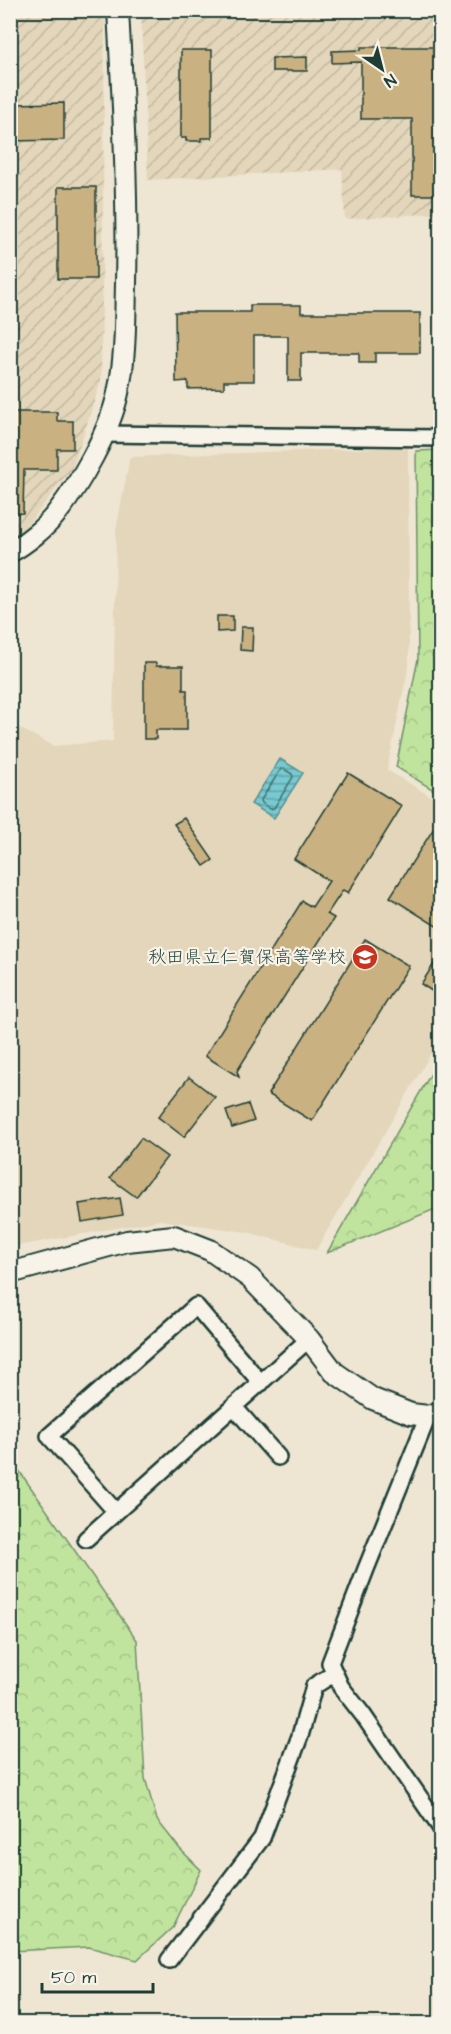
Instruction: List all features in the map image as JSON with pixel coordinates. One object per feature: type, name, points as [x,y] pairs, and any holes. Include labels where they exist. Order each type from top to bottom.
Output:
[{"type":"street","points":[[10,552],[55,515],[85,471],[103,434],[118,394],[124,348],[127,226],[118,10]]},
{"type":"street","points":[[103,434],[441,438]]},
{"type":"street","points":[[10,1273],[127,1241],[174,1236],[210,1250],[250,1278],[309,1339],[334,1372],[373,1399],[411,1414],[434,1414],[366,1569],[330,1663],[341,1687],[441,1827]]},
{"type":"street","points":[[117,1512],[49,1436],[196,1306],[261,1383]]},
{"type":"street","points":[[86,1539],[309,1339]]},
{"type":"street","points":[[234,1407],[278,1457]]},
{"type":"street","points":[[169,1960],[262,1838],[300,1736],[314,1686],[335,1673]]},
{"type":"shaded area","points":[[11,11],[105,11],[101,381],[72,469],[20,534],[11,539]]},
{"type":"shaded area","points":[[141,11],[440,11],[440,213],[345,219],[342,169],[148,180]]},
{"type":"shaded area","points":[[408,447],[409,664],[387,770],[440,802],[440,1038],[316,1250],[247,1232],[161,1220],[11,1247],[10,723],[53,746],[113,741],[116,530],[130,457]]},
{"type":"green space","points":[[440,450],[440,794],[396,767],[418,659],[416,451]]},
{"type":"green space","points":[[440,1058],[440,1205],[438,1208],[327,1253]]},
{"type":"green space","points":[[11,1459],[137,1640],[145,1778],[157,1820],[180,1849],[201,1870],[173,1927],[137,1960],[89,1947],[11,1951]]},
{"type":"water","points":[[280,759],[303,773],[274,818],[251,804]]},
{"type":"building","points":[[361,47],[441,47],[441,195],[412,195],[412,119],[361,119],[361,62],[332,63],[332,51],[361,50]]},
{"type":"building","points":[[181,50],[212,50],[212,138],[186,141],[186,138],[181,138]]},
{"type":"building","points":[[307,57],[307,71],[272,71],[272,58]]},
{"type":"building","points":[[64,103],[64,140],[10,141],[10,104]]},
{"type":"building","points":[[58,187],[96,187],[96,279],[58,279]]},
{"type":"building","points":[[250,305],[301,305],[301,313],[420,313],[420,353],[375,353],[375,363],[359,363],[359,353],[301,353],[301,381],[288,381],[288,336],[254,336],[254,381],[224,381],[224,388],[188,389],[188,381],[176,382],[175,312],[250,312]]},
{"type":"building","points":[[10,412],[57,412],[57,421],[73,421],[73,449],[57,449],[57,470],[24,470],[23,513],[10,514]]},
{"type":"building","points":[[217,616],[233,616],[233,631],[217,632]]},
{"type":"building","points":[[241,627],[253,627],[252,651],[240,650]]},
{"type":"building","points":[[144,663],[156,663],[156,666],[183,666],[183,690],[187,690],[187,730],[156,730],[156,739],[144,739]]},
{"type":"building","points":[[348,773],[402,806],[348,893],[343,890],[327,914],[334,918],[237,1071],[239,1077],[205,1056],[302,901],[312,907],[329,881],[294,859]]},
{"type":"building","points":[[441,817],[441,929],[390,897]]},
{"type":"building","points":[[184,818],[213,860],[204,866],[174,824]]},
{"type":"building","points":[[365,939],[409,966],[312,1121],[268,1094]]},
{"type":"building","points":[[441,953],[441,997],[421,984]]},
{"type":"building","points":[[189,1077],[215,1097],[184,1137],[158,1117]]},
{"type":"building","points":[[248,1104],[254,1121],[232,1128],[226,1111]]},
{"type":"building","points":[[141,1138],[167,1157],[136,1197],[110,1178]]},
{"type":"building","points":[[120,1198],[123,1215],[82,1222],[79,1204]]},
{"type":"place","name":"秋田県立仁賀保高等学校","points":[[365,957]]}]
